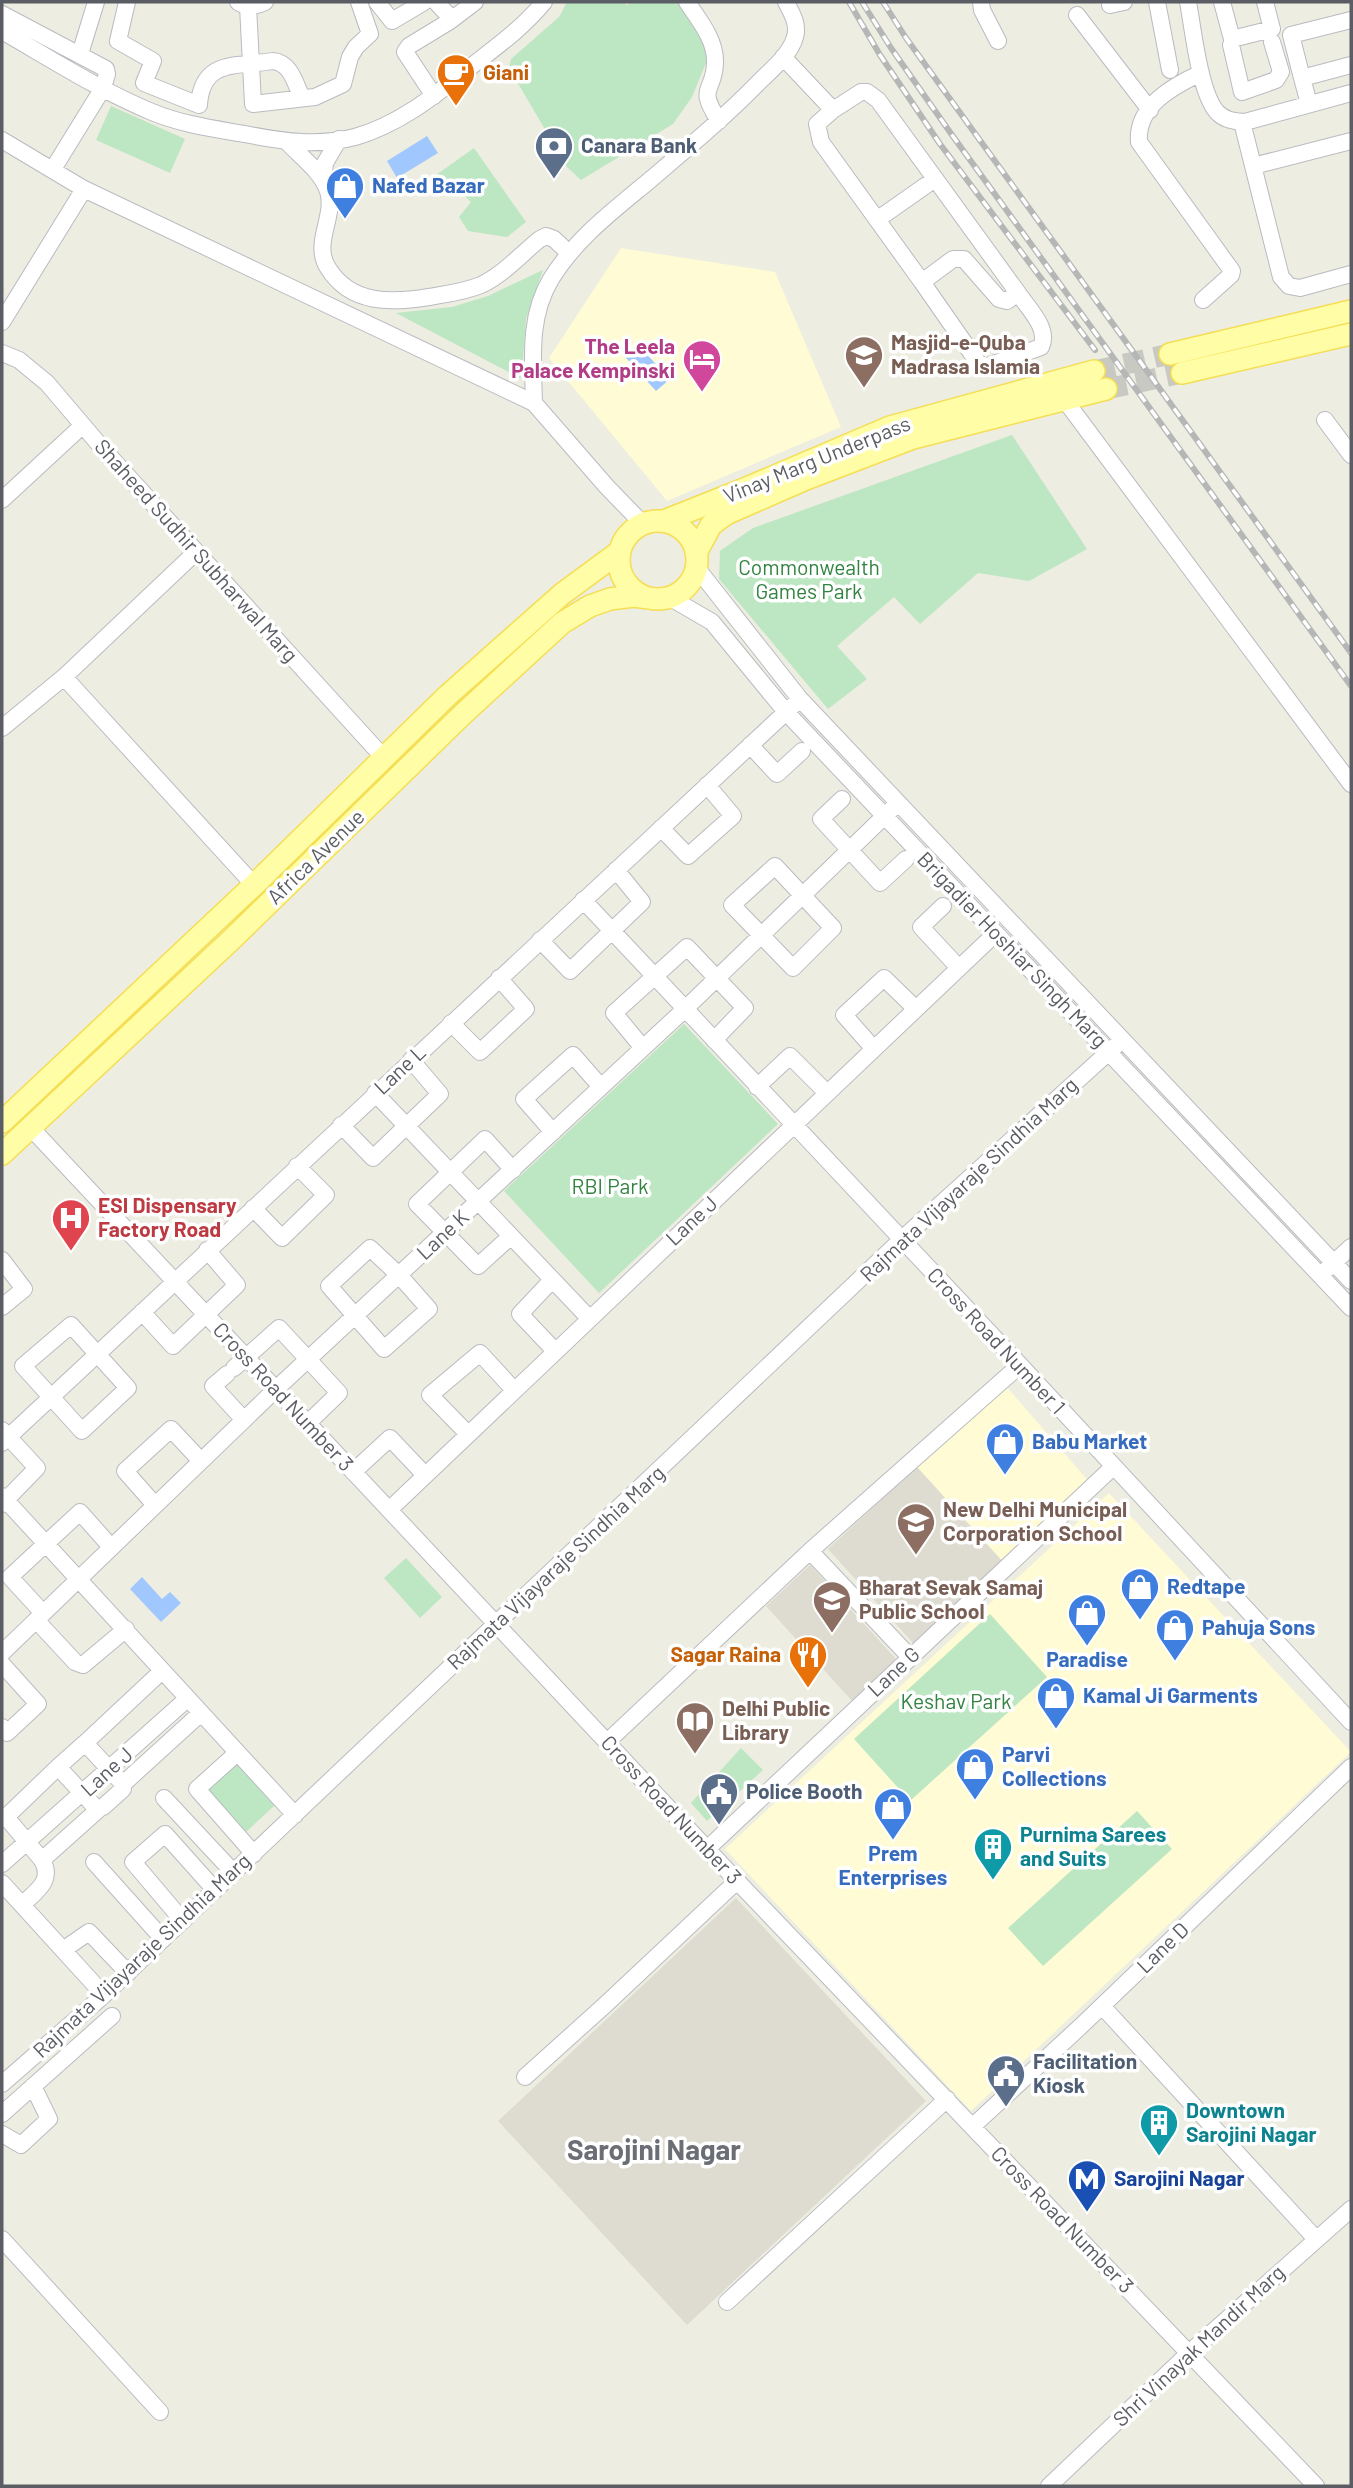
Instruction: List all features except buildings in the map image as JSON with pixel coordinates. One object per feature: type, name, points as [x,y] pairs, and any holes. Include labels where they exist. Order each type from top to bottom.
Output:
[{"type":"main road","points":[[1170,354],[1351,311]]},
{"type":"main road","points":[[1182,373],[1351,334]]},
{"type":"main road","name":"Vinay Marg Underpass","points":[[664,521],[890,428],[1094,371]]},
{"type":"main road","name":"Vinay Marg Underpass","points":[[696,561],[711,525],[726,514],[806,479],[913,438],[1106,389]]},
{"type":"main road","points":[[664,521],[675,525],[693,542],[696,561],[688,585],[659,598],[628,586],[622,576],[619,552],[623,540],[631,530],[642,523],[664,521]]},
{"type":"main road","name":"Africa Avenue","points":[[2,1122],[254,885],[447,696],[562,593],[619,552]]},
{"type":"main road","name":"Africa Avenue","points":[[2,1154],[562,623],[590,606],[610,599],[634,596],[659,598]]},
{"type":"street","points":[[80,54],[96,2]]},
{"type":"street","points":[[127,2],[118,41],[153,61],[144,83],[199,104],[206,78],[217,68],[273,61],[282,62],[288,67],[302,98]]},
{"type":"street","points":[[265,2],[254,7],[243,4],[253,104],[316,97],[343,84],[350,57],[370,34],[359,2]]},
{"type":"street","points":[[377,2],[392,20],[424,2]]},
{"type":"street","points":[[436,2],[452,19]]},
{"type":"street","points":[[434,96],[405,52],[409,46],[475,2]]},
{"type":"street","points":[[2,31],[153,113],[188,124],[286,142],[322,142],[355,137],[411,112],[526,24],[544,2]]},
{"type":"street","points":[[687,2],[709,36],[714,50],[716,64],[706,95],[708,104],[719,121]]},
{"type":"street","points":[[534,403],[532,341],[538,311],[550,280],[569,253],[596,225],[719,121],[783,57],[796,35],[795,19],[786,2]]},
{"type":"street","points":[[981,2],[982,10],[998,41]]},
{"type":"street","points":[[1157,2],[1170,70]]},
{"type":"street","points":[[1188,2],[1201,73],[1212,106],[1219,115],[1229,121],[1242,122],[1351,93]]},
{"type":"street","points":[[1222,2],[1231,39],[1272,29],[1265,2]]},
{"type":"street","points":[[2,14],[106,69],[103,88],[53,169]]},
{"type":"street","points":[[1077,15],[1150,110]]},
{"type":"street","points":[[1309,104],[1291,35],[1351,20]]},
{"type":"street","points":[[1231,45],[1242,92],[1276,80],[1281,72],[1272,42]]},
{"type":"street","points":[[783,57],[833,110]]},
{"type":"street","points":[[1302,78],[1351,65]]},
{"type":"street","points":[[1201,73],[1174,85],[1150,110],[1138,134],[1139,142],[1232,271],[1231,275],[1203,300]]},
{"type":"street","points":[[1269,82],[1277,113]]},
{"type":"street","points":[[861,92],[872,95],[1018,293],[1042,329],[1041,347],[988,366],[979,364],[821,142],[817,124],[833,110],[861,92]]},
{"type":"street","points":[[1242,122],[1281,277],[1289,286],[1300,288],[1351,274]]},
{"type":"street","points":[[339,139],[325,163],[323,180],[330,204],[321,243],[328,268],[348,290],[374,300],[401,301],[440,295],[482,284],[546,236],[554,239],[569,253]]},
{"type":"street","points":[[2,141],[85,189],[534,403],[642,523]]},
{"type":"street","points":[[1253,166],[1351,141]]},
{"type":"street","points":[[286,142],[323,180]]},
{"type":"street","points":[[878,219],[935,179]]},
{"type":"street","points":[[2,323],[85,189]]},
{"type":"street","points":[[922,282],[953,259],[959,258],[968,262],[999,299],[1007,301],[1018,293]]},
{"type":"street","name":"Shaheed Sudhir Subharwal Marg","points":[[2,352],[19,360],[47,383],[82,426],[384,758]]},
{"type":"street","points":[[1064,399],[1351,784]]},
{"type":"street","points":[[1325,420],[1351,455]]},
{"type":"street","points":[[2,500],[82,426]]},
{"type":"street","points":[[2,728],[64,677],[196,552]]},
{"type":"street","name":"Brigadier Hoshiar Singh Marg","points":[[696,561],[800,699],[1351,1281]]},
{"type":"street","name":"Brigadier Hoshiar Singh Marg","points":[[659,598],[712,622],[786,712],[1351,1308]]},
{"type":"street","points":[[64,677],[254,885]]},
{"type":"street","name":"Lane L","points":[[4,1437],[51,1397],[800,699]]},
{"type":"street","points":[[750,746],[777,774],[802,751]]},
{"type":"street","points":[[661,828],[688,856],[733,816],[707,785]]},
{"type":"street","points":[[842,799],[821,819],[880,883],[906,859]]},
{"type":"street","name":"Lane K","points":[[3,1653],[276,1389],[718,978],[898,803]]},
{"type":"street","points":[[775,866],[833,928],[793,968],[761,936],[732,905],[775,866]]},
{"type":"street","points":[[540,940],[570,971],[642,902],[616,870]]},
{"type":"street","name":"Cross Road Number 1","points":[[583,900],[1351,1722]]},
{"type":"street","points":[[943,906],[921,927],[959,968]]},
{"type":"street","name":"Lane J","points":[[389,1510],[996,933]]},
{"type":"street","points":[[643,1048],[614,1013],[687,947],[746,1009],[714,1040]]},
{"type":"street","points":[[451,1023],[480,1052],[526,1009],[499,978]]},
{"type":"street","points":[[874,1049],[844,1015],[884,978],[916,1009]]},
{"type":"street","name":"Rajmata Vijayaraje Sindhia Marg","points":[[2,2084],[104,1995],[901,1240],[1122,1040]]},
{"type":"street","points":[[553,1132],[524,1099],[573,1055],[601,1087]]},
{"type":"street","points":[[757,1087],[790,1056],[827,1093]]},
{"type":"street","points":[[341,1125],[373,1158],[440,1094],[411,1060]]},
{"type":"street","points":[[375,1093],[589,1318]]},
{"type":"street","name":"Cross Road Number 3","points":[[31,1128],[206,1315],[235,1367],[276,1389],[737,1881],[1316,2486]]},
{"type":"street","points":[[510,1237],[478,1266],[417,1204],[485,1139],[513,1170]]},
{"type":"street","points":[[253,1208],[282,1238],[326,1195],[297,1166]]},
{"type":"street","points":[[1321,1275],[1351,1247]]},
{"type":"street","points":[[370,1248],[399,1275],[429,1310],[384,1349],[329,1286],[370,1248]]},
{"type":"street","points":[[142,1312],[173,1346],[206,1315],[237,1285],[207,1250]]},
{"type":"street","points":[[2,1260],[24,1289],[2,1307]]},
{"type":"street","points":[[552,1280],[520,1314],[555,1351]]},
{"type":"street","points":[[71,1325],[97,1354],[128,1388],[82,1431],[23,1366],[71,1325]]},
{"type":"street","points":[[244,1420],[213,1386],[279,1328],[339,1393],[308,1423]]},
{"type":"street","points":[[468,1434],[430,1395],[480,1353],[514,1390]]},
{"type":"street","points":[[607,1742],[810,1551],[1020,1365]]},
{"type":"street","points":[[155,1505],[125,1471],[171,1429],[201,1461]]},
{"type":"street","points":[[4,1437],[37,1468],[3,1500],[79,1578],[295,1815]]},
{"type":"street","points":[[353,1472],[390,1438],[425,1475]]},
{"type":"street","name":"Lane G","points":[[707,1849],[1113,1467]]},
{"type":"street","points":[[111,1547],[80,1512],[10,1577],[75,1662],[83,1665],[126,1629]]},
{"type":"street","points":[[810,1551],[910,1657]]},
{"type":"street","points":[[2,1727],[7,1733],[38,1704],[3,1653]]},
{"type":"street","points":[[22,1905],[46,1880],[46,1869],[42,1860],[4,1817],[162,1671]]},
{"type":"street","name":"Lane J","points":[[2,1864],[187,1699]]},
{"type":"street","points":[[42,1860],[123,1789],[123,1784],[201,1713]]},
{"type":"street","points":[[85,1743],[123,1784]]},
{"type":"street","points":[[237,1753],[197,1789],[254,1854]]},
{"type":"street","name":"Lane D","points":[[972,2126],[1102,2006],[1351,1767]]},
{"type":"street","points":[[58,1768],[82,1795],[99,1809]]},
{"type":"street","points":[[164,1798],[234,1873]]},
{"type":"street","points":[[183,1921],[132,1862],[164,1834],[215,1890]]},
{"type":"street","points":[[94,1862],[163,1939]]},
{"type":"street","points":[[524,2077],[737,1881]]},
{"type":"street","points":[[2,1883],[104,1995]]},
{"type":"street","points":[[63,1950],[89,1932],[128,1972]]},
{"type":"street","points":[[1102,2006],[1316,2239]]},
{"type":"street","points":[[2,2114],[112,2015]]},
{"type":"street","points":[[2,2134],[21,2145],[49,2119],[33,2087]]},
{"type":"street","points":[[727,2302],[947,2099]]},
{"type":"street","name":"Shri Vinayak Mandir Marg","points":[[1049,2486],[1189,2353],[1351,2209]]},
{"type":"street","points":[[2,2239],[160,2412]]},
{"type":"shaded area","name":"The Leela Palace Kempinski","points":[[621,248],[775,272],[841,427],[667,501],[549,358]]},
{"type":"shaded area","name":"Babu Market","points":[[1006,1386],[1092,1485],[1004,1563],[917,1467]]},
{"type":"shaded area","name":"New Delhi Municipal Corporation School","points":[[917,1467],[1004,1563],[914,1644],[828,1549]]},
{"type":"shaded area","points":[[1109,1493],[1351,1752],[971,2111],[725,1849]]},
{"type":"shaded area","name":"Bharat Sevak Samaj Public School","points":[[810,1565],[898,1661],[853,1702],[766,1606]]},
{"type":"shaded area","points":[[736,1898],[926,2101],[687,2325],[498,2121]]},
{"type":"green space","points":[[567,2],[624,2],[627,5],[632,2],[680,2],[711,51],[692,97],[673,124],[581,180],[567,167],[509,68],[511,59],[559,17]]},
{"type":"green space","points":[[111,106],[185,139],[170,173],[96,140]]},
{"type":"green space","points":[[474,148],[526,222],[507,237],[468,231],[459,217],[471,202],[454,185],[436,175]]},
{"type":"green space","points":[[543,270],[526,319],[524,380],[396,313],[452,307],[488,296]]},
{"type":"green space","name":"Commonwealth Games Park","points":[[1012,435],[1087,549],[1029,581],[978,573],[920,624],[894,597],[837,646],[867,679],[828,709],[719,579],[720,551],[753,528]]},
{"type":"green space","name":"RBI Park","points":[[684,1024],[778,1124],[599,1293],[504,1191]]},
{"type":"green space","points":[[406,1558],[442,1597],[420,1618],[384,1578]]},
{"type":"green space","name":"Keshav Park","points":[[990,1614],[1047,1677],[910,1801],[854,1739]]},
{"type":"green space","points":[[741,1748],[763,1770],[707,1821],[691,1803]]},
{"type":"green space","points":[[237,1761],[276,1804],[246,1832],[207,1789]]},
{"type":"green space","points":[[1137,1811],[1172,1849],[1043,1966],[1008,1928]]},
{"type":"water","points":[[427,136],[438,153],[397,178],[387,161]]},
{"type":"water","points":[[639,346],[670,379],[656,391],[626,358]]},
{"type":"water","points":[[142,1577],[162,1599],[170,1592],[181,1603],[161,1622],[130,1589]]},
{"type":"tunnel","points":[[1094,371],[1170,354]]},
{"type":"tunnel","points":[[1106,389],[1182,373]]},
{"type":"railway","points":[[849,2],[880,55],[940,144],[1095,350]]},
{"type":"railway","points":[[862,2],[952,135],[1351,686]]},
{"type":"railway","points":[[883,2],[906,38],[1351,653]]},
{"type":"place","name":"Giani","points":[[456,107]]},
{"type":"place","name":"Canara Bank","points":[[554,180]]},
{"type":"place","name":"Nafed Bazar","points":[[345,220]]},
{"type":"place","name":"Masjid-e-Quba Madrasa Islamia","points":[[864,389]]},
{"type":"place","name":"The Leela Palace Kempinski","points":[[702,393]]},
{"type":"place","name":"ESI Dispensary Factory Road","points":[[71,1252]]},
{"type":"place","name":"Babu Market","points":[[1005,1476]]},
{"type":"place","name":"New Delhi Municipal Corporation School","points":[[916,1556]]},
{"type":"place","name":"Redtape","points":[[1140,1621]]},
{"type":"place","name":"Bharat Sevak Samaj Public School","points":[[832,1634]]},
{"type":"place","name":"Paradise","points":[[1087,1647]]},
{"type":"place","name":"Pahuja Sons","points":[[1175,1662]]},
{"type":"place","name":"Sagar Raina","points":[[808,1689]]},
{"type":"place","name":"Kamal Ji Garments","points":[[1056,1730]]},
{"type":"place","name":"Delhi Public Library","points":[[695,1755]]},
{"type":"place","name":"Parvi Collections","points":[[975,1801]]},
{"type":"place","name":"Police Booth","points":[[719,1826]]},
{"type":"place","name":"Prem Enterprises","points":[[893,1841]]},
{"type":"place","name":"Purnima Sarees and Suits","points":[[993,1881]]},
{"type":"place","name":"Facilitation Kiosk","points":[[1006,2108]]},
{"type":"place","name":"Downtown Sarojini Nagar","points":[[1159,2157]]},
{"type":"place","name":"Sarojini Nagar","points":[[1087,2213]]},
{"type":"district","name":"Sarojini Nagar","points":[[654,2150]]}]
